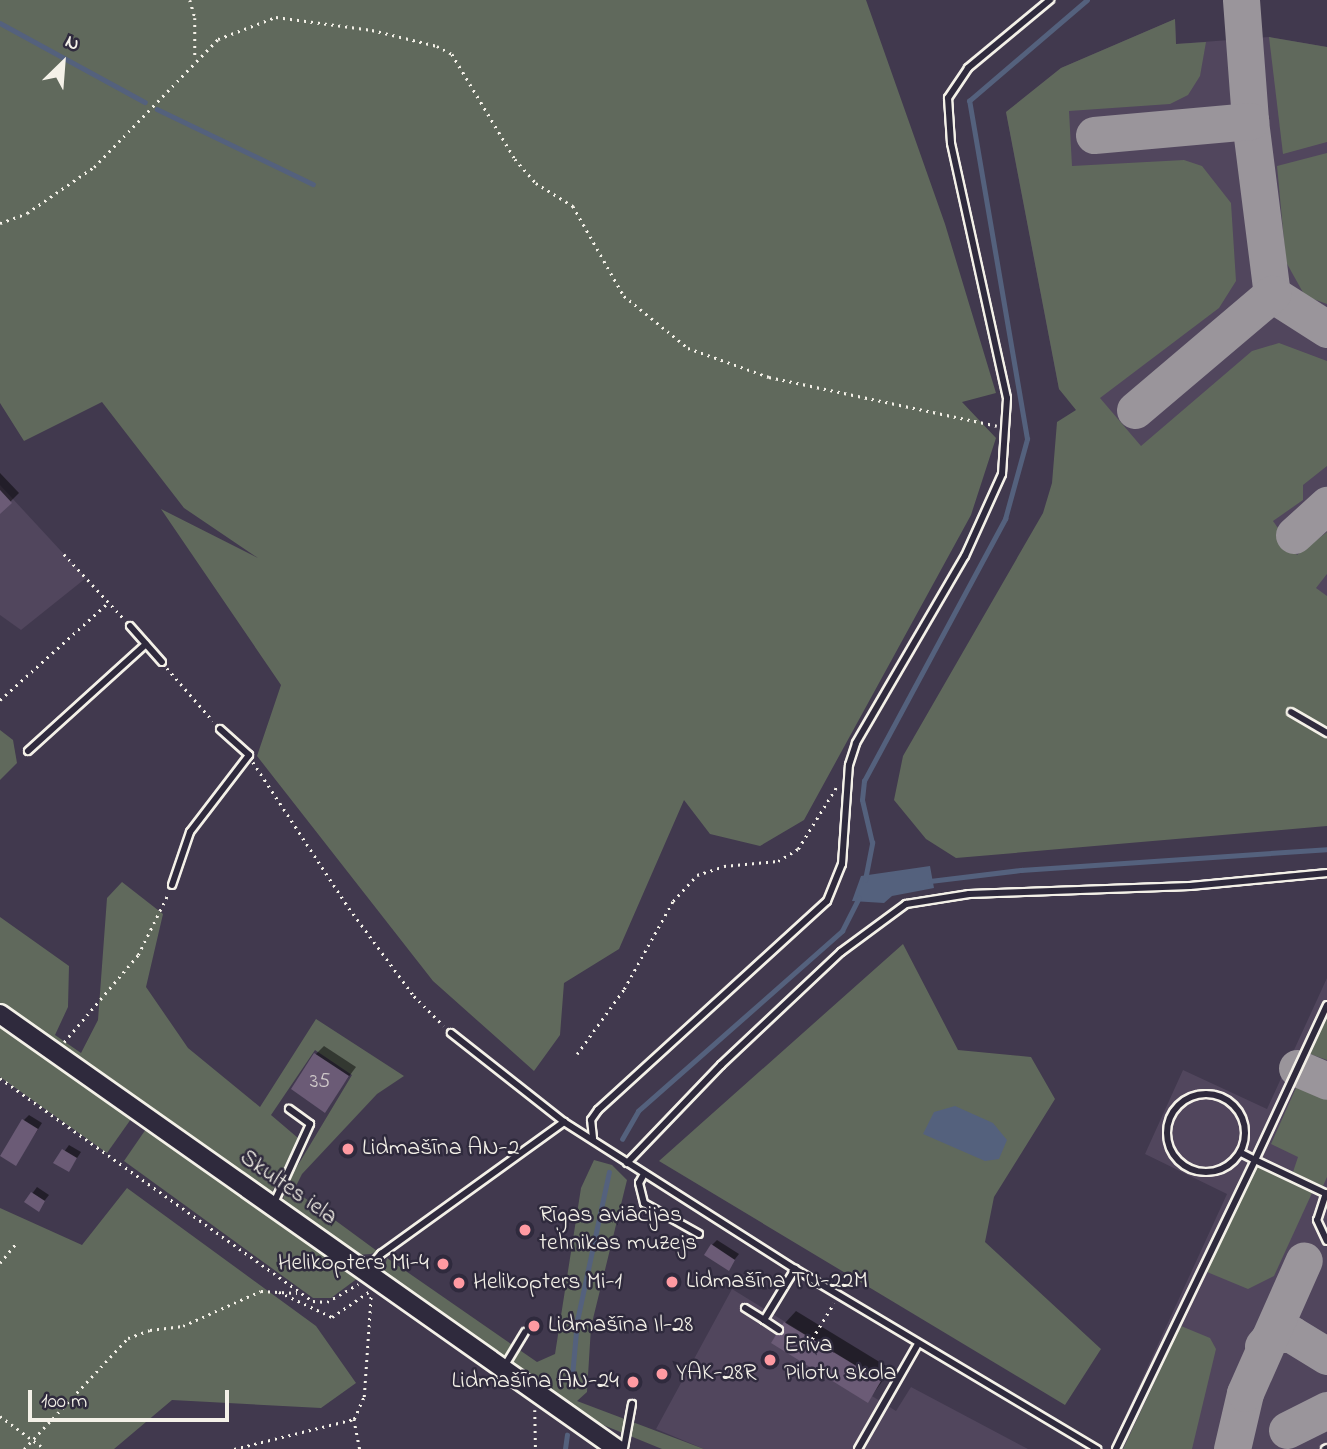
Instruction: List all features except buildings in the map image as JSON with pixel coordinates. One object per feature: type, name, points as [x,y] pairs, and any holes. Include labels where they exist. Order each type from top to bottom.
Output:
[{"type":"main road","name":"Skultes iela","points":[[0,1014],[365,1273],[619,1448]]},
{"type":"lane","points":[[593,1138],[591,1120],[597,1110],[827,901],[842,864],[849,765],[856,743],[965,556],[1002,474],[1009,428],[1001,361],[947,113],[948,99],[968,68],[1050,0]]},
{"type":"lane","points":[[130,626],[162,662]]},
{"type":"lane","points":[[28,751],[146,644]]},
{"type":"lane","points":[[1291,712],[1327,733]]},
{"type":"lane","points":[[172,885],[190,832],[249,755],[220,729]]},
{"type":"lane","points":[[627,1163],[720,1065],[841,952],[906,904],[969,894],[1191,886],[1327,873]]},
{"type":"lane","points":[[1116,1449],[1327,1005]]},
{"type":"lane","points":[[451,1033],[565,1122],[644,1174],[918,1344],[1097,1449]]},
{"type":"lane","points":[[1201,1094],[1225,1098],[1242,1117],[1245,1142],[1241,1153],[1220,1170],[1194,1171],[1173,1155],[1168,1143],[1170,1117],[1188,1098],[1201,1094]]},
{"type":"lane","points":[[272,1207],[310,1124],[289,1109]]},
{"type":"lane","points":[[365,1273],[397,1240],[565,1122]]},
{"type":"lane","points":[[1241,1153],[1327,1193],[1317,1220],[1327,1241]]},
{"type":"lane","points":[[644,1174],[639,1183],[644,1203],[699,1234]]},
{"type":"lane","points":[[764,1320],[795,1269]]},
{"type":"lane","points":[[745,1308],[779,1330]]},
{"type":"lane","points":[[502,1369],[525,1332]]},
{"type":"lane","points":[[858,1449],[918,1344]]},
{"type":"lane","points":[[619,1448],[632,1405]]},
{"type":"path","points":[[190,0],[195,60]]},
{"type":"path","points":[[0,223],[27,213],[94,167],[218,39],[276,17],[324,21],[437,46],[452,54],[469,77],[514,159],[536,183],[573,206],[624,296],[688,348],[769,377],[1009,428]]},
{"type":"path","points":[[64,554],[130,626]]},
{"type":"path","points":[[0,700],[109,602]]},
{"type":"path","points":[[162,662],[220,729]]},
{"type":"path","points":[[249,755],[349,908],[414,996],[451,1033]]},
{"type":"path","points":[[577,1054],[624,989],[673,901],[697,875],[724,866],[778,861],[798,849],[849,765]]},
{"type":"path","points":[[55,1053],[138,956],[172,885]]},
{"type":"path","points":[[0,1078],[313,1301],[327,1302],[361,1281],[365,1273]]},
{"type":"path","points":[[0,1263],[16,1243]]},
{"type":"path","points":[[276,1290],[332,1317],[349,1309],[372,1289],[364,1397],[354,1419],[360,1449]]},
{"type":"path","points":[[24,1449],[128,1338],[150,1329],[183,1326],[229,1301],[276,1290],[301,1294]]},
{"type":"path","points":[[812,1339],[839,1296]]},
{"type":"path","points":[[535,1392],[536,1449]]},
{"type":"path","points":[[0,1416],[35,1437],[45,1449]]},
{"type":"path","points":[[234,1449],[354,1419]]},
{"type":"shaded area","points":[[1175,19],[1176,44],[1269,37],[1327,47],[1327,607],[1059,389],[1006,112],[1061,68]]},
{"type":"shaded area","points":[[0,485],[86,578],[21,630],[0,615]]},
{"type":"shaded area","points":[[1327,978],[1327,1449],[1110,1449],[1227,1194],[1145,1154],[1183,1070],[1267,1109]]},
{"type":"shaded area","name":"Eriva Pilotu skola","points":[[732,1289],[881,1381],[872,1396],[896,1411],[911,1387],[1028,1449],[704,1449],[656,1429]]},
{"type":"green space","points":[[0,0],[866,0],[945,224],[996,393],[962,402],[996,438],[971,515],[804,820],[760,846],[710,834],[684,800],[619,949],[564,983],[560,1035],[534,1071],[433,981],[257,756],[281,685],[161,509],[258,558],[184,508],[102,402],[24,441],[0,403]]},
{"type":"green space","points":[[1175,19],[1176,44],[1206,42],[1200,76],[1188,95],[1170,104],[1069,111],[1072,166],[1184,160],[1202,166],[1231,203],[1236,281],[1219,308],[1100,398],[1141,446],[1252,351],[1279,343],[1327,361],[1327,466],[1303,485],[1303,500],[1273,521],[1297,555],[1327,532],[1327,574],[1316,588],[1327,596],[1327,826],[956,858],[926,839],[894,800],[903,756],[1043,513],[1052,483],[1057,422],[1076,410],[1059,389],[1006,112],[1061,68]]},
{"type":"green space","points":[[1269,37],[1327,47],[1327,142],[1283,154]]},
{"type":"green space","points":[[1327,153],[1327,304],[1305,296],[1286,262],[1277,166]]},
{"type":"green space","points":[[0,730],[13,740],[17,763],[0,780]]},
{"type":"green space","points":[[122,882],[163,914],[146,987],[188,1048],[260,1107],[316,1019],[404,1076],[377,1094],[302,1174],[294,1190],[377,1251],[357,1255],[282,1205],[286,1185],[352,1075],[315,1050],[271,1115],[298,1138],[272,1192],[267,1194],[0,1007],[0,917],[69,966],[68,1007],[55,1035],[81,1053],[98,1020],[107,898]]},
{"type":"green space","points":[[903,944],[958,1050],[1031,1057],[1055,1099],[994,1197],[985,1242],[1101,1349],[1065,1405],[659,1161]]},
{"type":"green space","points":[[1327,1016],[1327,1060],[1310,1054]]},
{"type":"green space","points":[[0,1027],[131,1119],[107,1153],[0,1077]]},
{"type":"green space","points":[[1299,1081],[1327,1094],[1327,1177],[1323,1186],[1293,1172],[1298,1157],[1271,1144]]},
{"type":"green space","points":[[146,1129],[358,1278],[331,1298],[313,1298],[124,1161]]},
{"type":"green space","points":[[594,1160],[612,1165],[627,1180],[591,1327],[587,1392],[577,1401],[704,1449],[662,1449],[591,1420],[383,1274],[387,1258],[537,1362],[555,1354],[581,1188]]},
{"type":"green space","points":[[1255,1166],[1312,1193],[1274,1276],[1248,1289],[1207,1272]]},
{"type":"green space","points":[[127,1188],[316,1326],[356,1383],[321,1408],[172,1400],[114,1449],[0,1449],[0,1208],[82,1245]]},
{"type":"green space","points":[[1181,1326],[1210,1338],[1216,1349],[1192,1449],[1123,1449]]},
{"type":"water","points":[[930,866],[934,888],[892,896],[884,903],[852,901],[861,876]]},
{"type":"water","points":[[955,1106],[993,1123],[1007,1140],[999,1159],[985,1161],[923,1134],[934,1112]]},
{"type":"waterway","points":[[865,880],[872,843],[862,800],[864,781],[1005,519],[1027,439],[969,101],[1087,0]]},
{"type":"waterway","points":[[0,23],[145,102]]},
{"type":"waterway","points":[[157,109],[313,184]]},
{"type":"waterway","points":[[930,881],[1021,870],[1327,849]]},
{"type":"waterway","points":[[622,1139],[638,1111],[842,931],[859,898]]},
{"type":"waterway","points":[[571,1387],[577,1321],[609,1172]]},
{"type":"waterway","points":[[565,1449],[567,1435]]},
{"type":"taxiway","points":[[1241,0],[1250,121],[1272,294],[1327,329]]},
{"type":"taxiway","points":[[1094,135],[1250,121]]},
{"type":"taxiway","points":[[1135,410],[1272,294]]},
{"type":"taxiway","points":[[1294,535],[1327,505]]},
{"type":"taxiway","points":[[1297,1068],[1327,1081]]},
{"type":"taxiway","points":[[1232,1449],[1245,1393],[1304,1260]]},
{"type":"taxiway","points":[[1263,1346],[1273,1334],[1291,1334],[1327,1356]]},
{"type":"taxiway","points":[[1287,1430],[1327,1410]]},
{"type":"place","name":"Lidmašīna AN-2","points":[[348,1149]]},
{"type":"place","name":"Rīgas aviācijas tehnikas muzejs","points":[[525,1230]]},
{"type":"place","name":"Helikopters Mi-4","points":[[443,1264]]},
{"type":"place","name":"Lidmašīna TU-22M","points":[[672,1282]]},
{"type":"place","name":"Helikopters Mi-1","points":[[459,1283]]},
{"type":"place","name":"Lidmašīna Il-28","points":[[534,1326]]},
{"type":"place","name":"Eriva Pilotu skola","points":[[770,1360]]},
{"type":"place","name":"YAK-28R","points":[[662,1374]]},
{"type":"place","name":"Lidmašīna AN-24","points":[[633,1382]]}]
